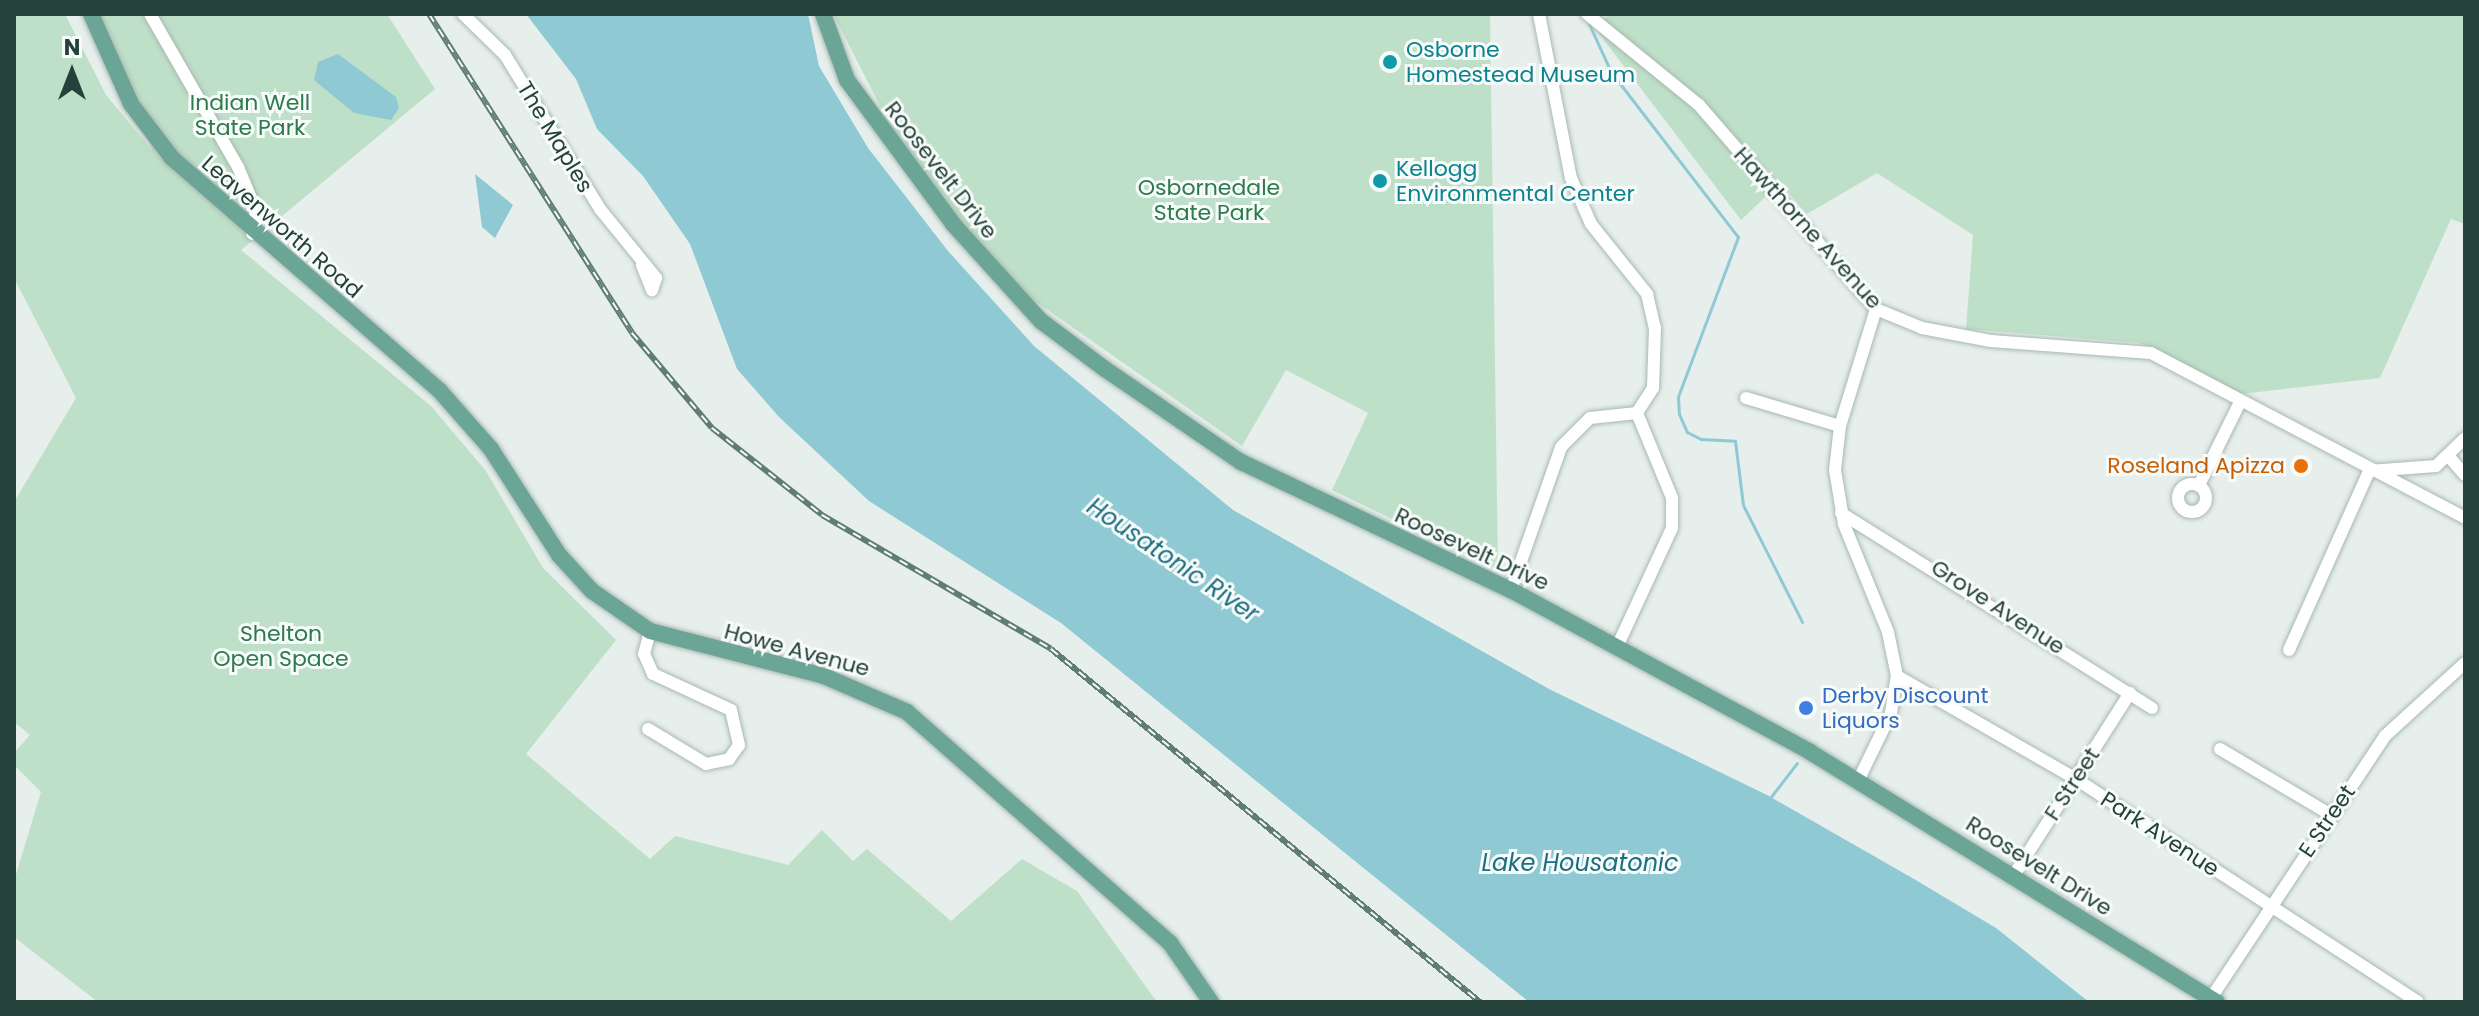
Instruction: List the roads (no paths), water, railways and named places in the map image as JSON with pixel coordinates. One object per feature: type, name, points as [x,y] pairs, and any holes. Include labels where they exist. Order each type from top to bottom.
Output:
[{"type":"main road","name":"Leavenworth Road","points":[[91,14],[150,131],[252,234],[419,372]]},
{"type":"main road","name":"Roosevelt Drive","points":[[823,14],[847,80],[871,117],[997,278],[1041,321],[1241,462],[1511,590],[1618,645],[1858,781],[2214,1000]]},
{"type":"main road","name":"Howe Avenue","points":[[419,372],[491,449],[578,578],[650,631],[824,676],[907,712],[1170,943],[1211,1002]]},
{"type":"street","points":[[150,14],[238,167],[256,210],[252,234]]},
{"type":"street","name":"The Maples","points":[[463,14],[505,55],[642,265]]},
{"type":"street","points":[[1539,14],[1571,178],[1591,224],[1640,283],[1652,310],[1655,377],[1637,413],[1673,517],[1618,645]]},
{"type":"street","name":"Hawthorne Avenue","points":[[1587,14],[1699,105],[1876,309],[1922,328],[1991,341],[2143,351],[2239,404],[2465,518]]},
{"type":"street","points":[[1858,781],[1887,724],[1897,676],[1888,632],[1841,513],[1840,426],[1876,309]]},
{"type":"street","points":[[1746,398],[1840,426]]},
{"type":"street","points":[[2199,485],[2239,404]]},
{"type":"street","points":[[1511,590],[1561,447],[1590,418],[1637,413]]},
{"type":"street","points":[[2289,650],[2369,471],[2416,470],[2451,459],[2465,438]]},
{"type":"street","points":[[2451,459],[2465,475]]},
{"type":"street","name":"Grove Avenue","points":[[1841,513],[2152,708]]},
{"type":"street","points":[[648,729],[706,764],[729,759],[739,745],[731,710],[653,674],[644,654],[650,631]]},
{"type":"street","name":"E Street","points":[[2214,1000],[2271,907],[2385,736],[2465,663]]},
{"type":"street","name":"Park Avenue","points":[[1897,676],[2076,779],[2418,1002]]},
{"type":"street","name":"F Street","points":[[2014,875],[2130,693]]},
{"type":"street","points":[[2220,749],[2331,815]]},
{"type":"water","name":"Lake Housatonic","points":[[526,14],[808,14],[819,66],[868,148],[948,251],[1034,346],[1233,510],[1549,689],[1767,795],[1914,879],[1996,928],[2089,1002],[1529,1002],[1061,623],[869,501],[779,417],[737,369],[690,244],[643,176],[597,129],[576,79]]},
{"type":"water","points":[[338,54],[396,97],[399,108],[391,120],[354,113],[314,80],[318,62]]},
{"type":"water","points":[[475,174],[513,205],[495,238],[482,227]]},
{"type":"waterway","points":[[1589,24],[1611,72],[1738,237],[1678,397],[1679,414],[1687,432],[1701,439],[1735,441],[1743,505],[1802,622]]},
{"type":"waterway","points":[[1770,798],[1797,763]]},
{"type":"railway","points":[[429,14],[632,333],[712,428],[822,515],[1051,649],[1480,1002]]},
{"type":"place","name":"Osborne Homestead Museum","points":[[1390,62]]},
{"type":"place","name":"Kellogg Environmental Center","points":[[1380,181]]},
{"type":"place","name":"Roseland Apizza","points":[[2301,466]]},
{"type":"place","name":"Derby Discount Liquors","points":[[1806,708]]},
{"type":"park label","name":"Indian Well State Park","points":[[250,114]]},
{"type":"park label","name":"Osbornedale State Park","points":[[1209,200]]},
{"type":"park label","name":"Shelton Open Space","points":[[281,646]]},
{"type":"water label","name":"Housatonic River","points":[[1173,560]]}]
